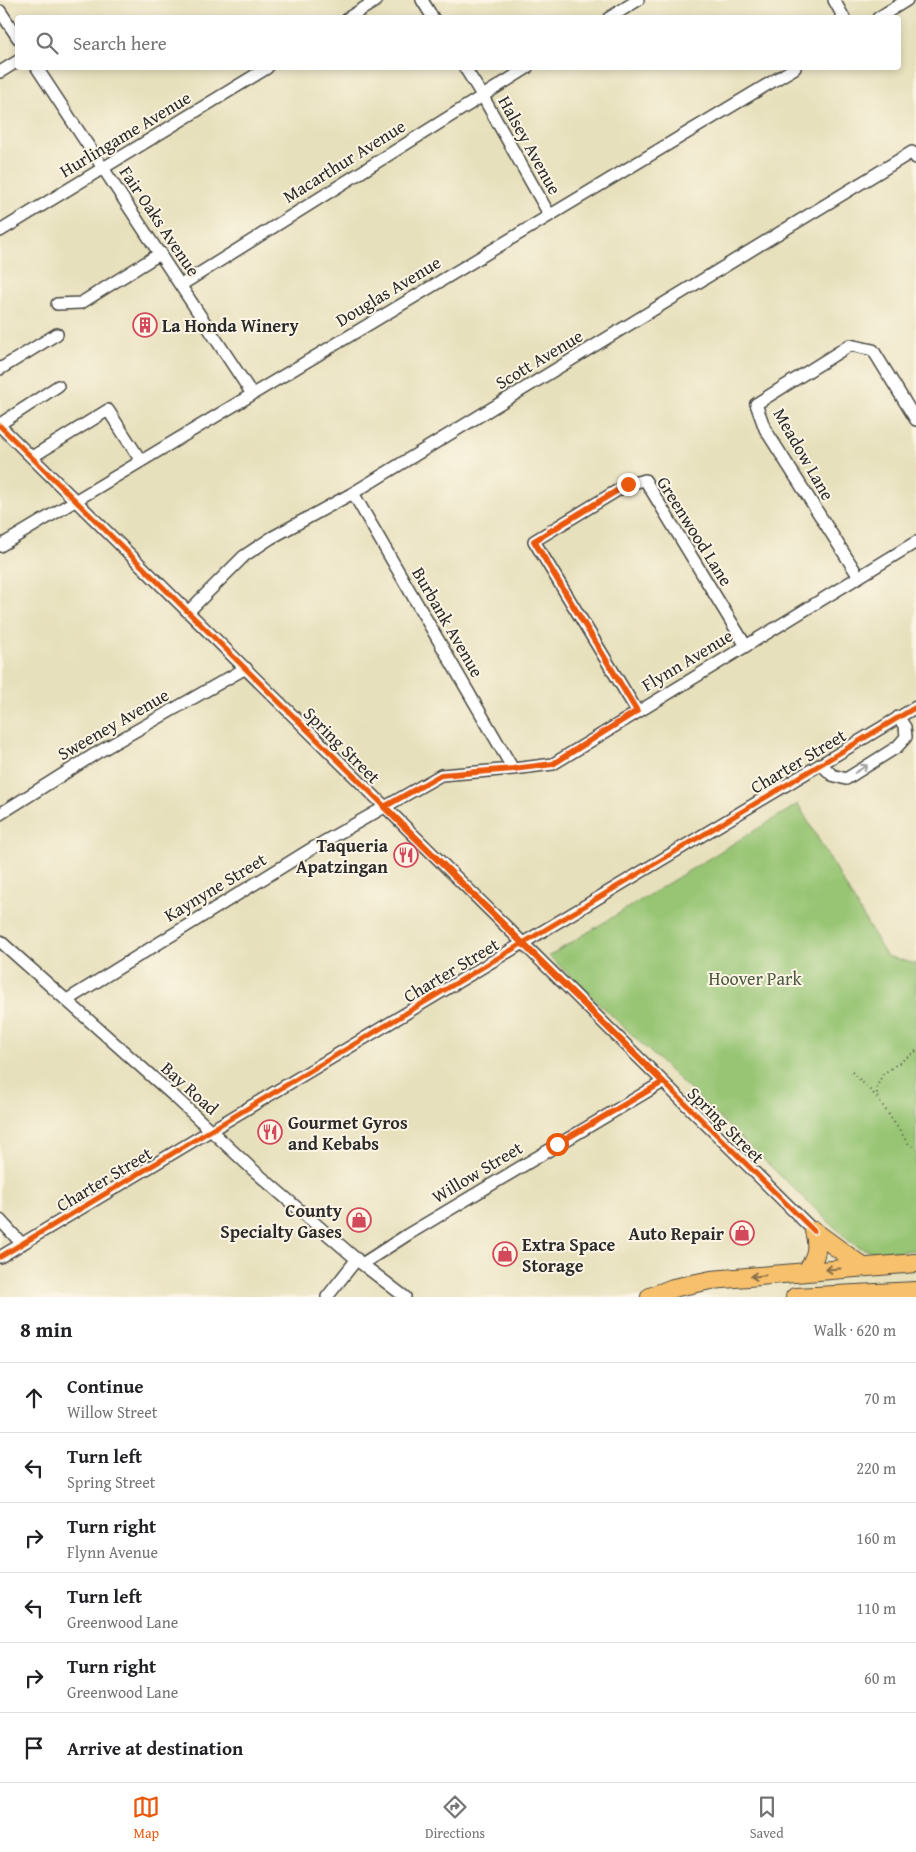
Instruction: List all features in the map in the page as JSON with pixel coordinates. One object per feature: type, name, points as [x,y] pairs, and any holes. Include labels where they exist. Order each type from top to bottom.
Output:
[{"type":"highway","points":[[814,1231],[863,1267]]},
{"type":"highway","points":[[807,1271],[817,1253],[814,1231]]},
{"type":"highway","points":[[650,1297],[673,1288],[711,1280],[916,1263]]},
{"type":"highway","points":[[795,1297],[916,1291]]},
{"type":"street","points":[[353,15],[377,0]]},
{"type":"street","points":[[422,0],[431,15]]},
{"type":"street","points":[[614,15],[638,0]]},
{"type":"street","points":[[834,0],[842,15]]},
{"type":"street","points":[[883,15],[907,0]]},
{"type":"street","points":[[0,12],[15,34]]},
{"type":"street","points":[[0,72],[15,63]]},
{"type":"street","name":"Fair Oaks Avenue","points":[[38,70],[182,285],[252,394]]},
{"type":"street","name":"Hurlingame Avenue","points":[[0,230],[264,70]]},
{"type":"street","name":"Halsey Avenue","points":[[465,70],[482,95],[549,214]]},
{"type":"street","name":"Macarthur Avenue","points":[[182,285],[524,70]]},
{"type":"street","name":"Douglas Avenue","points":[[0,546],[549,214],[792,70]]},
{"type":"street","name":"Scott Avenue","points":[[188,612],[244,556],[271,538],[353,493],[912,152],[916,158]]},
{"type":"street","points":[[57,304],[81,303],[161,254]]},
{"type":"street","points":[[0,369],[57,334]]},
{"type":"street","name":"Meadow Lane","points":[[859,577],[764,429],[756,404],[850,345],[872,350],[916,420]]},
{"type":"street","points":[[0,425],[58,386]]},
{"type":"street","points":[[32,457],[108,410],[141,462]]},
{"type":"street","name":"Spring Street","points":[[0,425],[814,1231]]},
{"type":"street","name":"Greenwood Lane","points":[[637,711],[534,541],[628,484],[645,480],[746,646]]},
{"type":"street","name":"Burbank Avenue","points":[[353,493],[513,769]]},
{"type":"street","name":"Flynn Avenue","points":[[384,807],[441,775],[553,764],[916,542]]},
{"type":"street","name":"Sweeney Avenue","points":[[0,814],[95,754],[246,668]]},
{"type":"street","name":"Charter Street","points":[[0,1257],[916,707]]},
{"type":"street","points":[[821,764],[832,775],[846,779],[897,746],[906,737],[904,727],[898,717]]},
{"type":"street","name":"Kaynyne Street","points":[[67,1000],[154,944],[384,807]]},
{"type":"street","name":"Bay Road","points":[[0,941],[279,1192],[360,1262],[405,1297]]},
{"type":"street","name":"Willow Street","points":[[326,1297],[360,1262],[663,1082]]},
{"type":"street","points":[[0,1220],[22,1244]]},
{"type":"path","points":[[877,1096],[877,1086],[883,1074],[916,1051]]},
{"type":"path","points":[[852,1072],[877,1096],[908,1143],[916,1149]]},
{"type":"green space","name":"Hoover Park","points":[[798,804],[886,956],[916,964],[916,1250],[872,1251],[864,1249],[848,1240],[549,956]]},
{"type":"cycle path","points":[[0,426],[814,1231]]},
{"type":"cycle path","points":[[0,1257],[916,707]]},
{"type":"place","name":"La Honda Winery","points":[[145,325]]},
{"type":"place","name":"Taqueria Apatzingan","points":[[406,855]]},
{"type":"place","name":"Gourmet Gyros and Kebabs","points":[[270,1132]]},
{"type":"place","name":"County Specialty Gases","points":[[359,1220]]},
{"type":"place","name":"Auto Repair","points":[[742,1233]]},
{"type":"place","name":"Extra Space Storage","points":[[505,1254]]},
{"type":"route","points":[[557,1144],[663,1082],[384,807],[441,775],[553,764],[637,711],[534,541],[628,484]]}]
